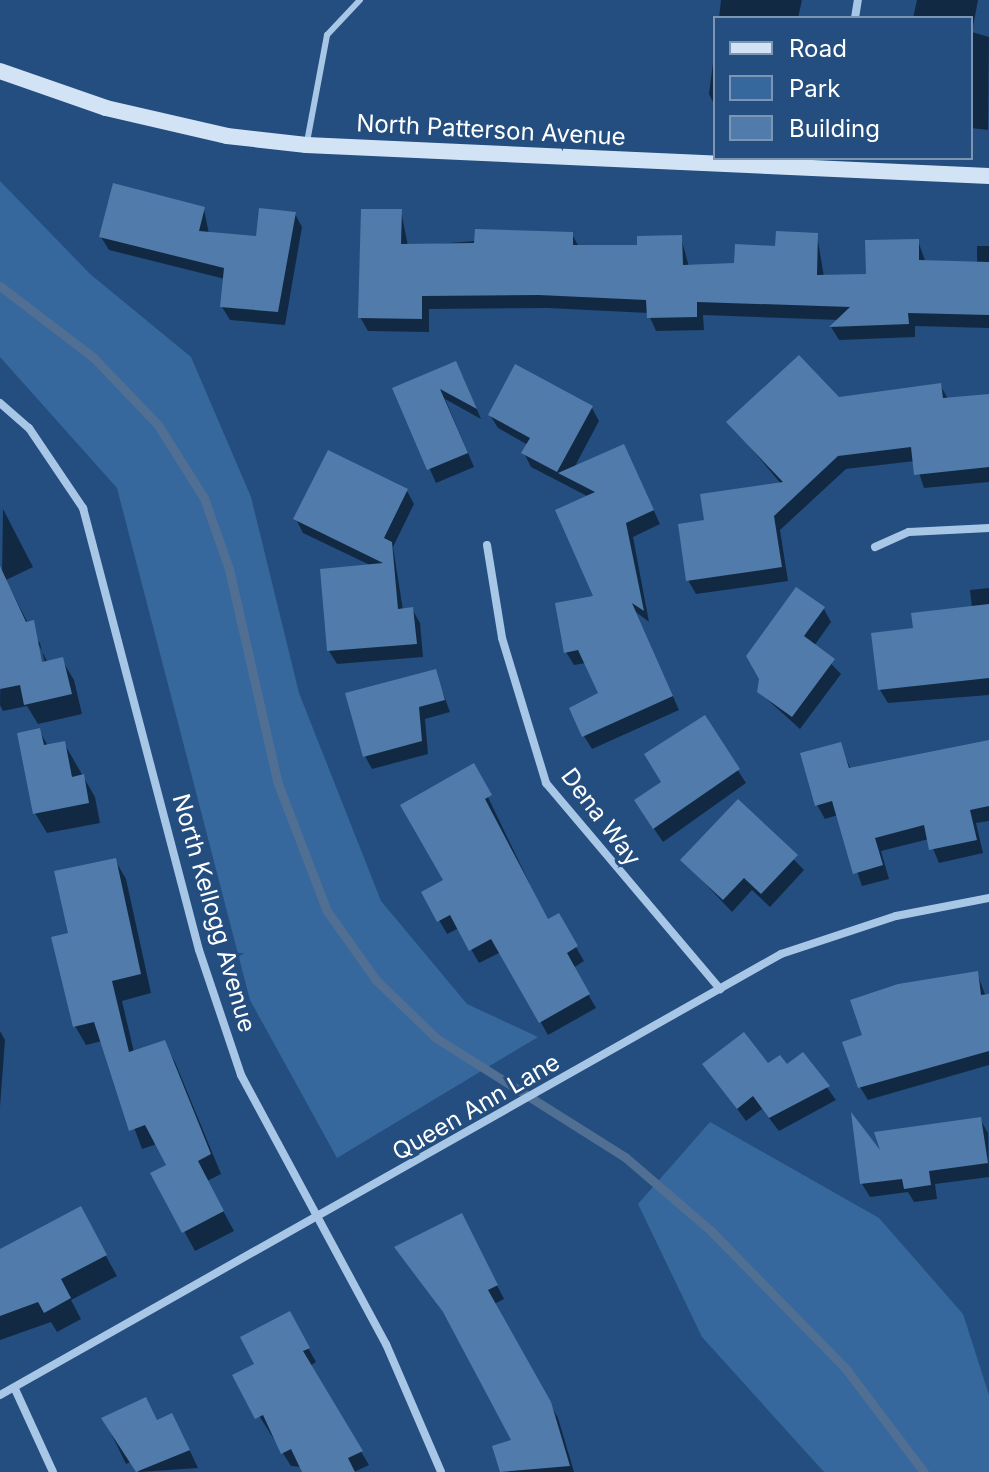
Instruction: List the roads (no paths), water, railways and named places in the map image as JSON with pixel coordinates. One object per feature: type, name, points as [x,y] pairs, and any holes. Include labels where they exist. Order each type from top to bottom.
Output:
[{"type":"street","name":"North Patterson Avenue","points":[[0,71],[106,108],[227,136],[306,145],[828,165],[989,176]]},
{"type":"street","name":"North Kellogg Avenue","points":[[0,403],[29,428],[83,508],[199,950],[241,1075],[386,1344],[441,1472]]},
{"type":"street","points":[[875,547],[909,532],[989,528]]},
{"type":"street","name":"Dena Way","points":[[487,545],[502,638],[546,783],[720,989]]},
{"type":"street","name":"Queen Ann Lane","points":[[0,1395],[317,1221],[781,954],[896,916],[989,898]]},
{"type":"street","points":[[15,1389],[53,1472]]},
{"type":"lane","points":[[306,145],[327,35],[360,0]]},
{"type":"waterway","points":[[0,286],[93,357],[158,425],[204,498],[229,569],[277,781],[327,911],[376,980],[436,1038],[625,1157],[711,1231],[846,1369],[924,1472]]}]
